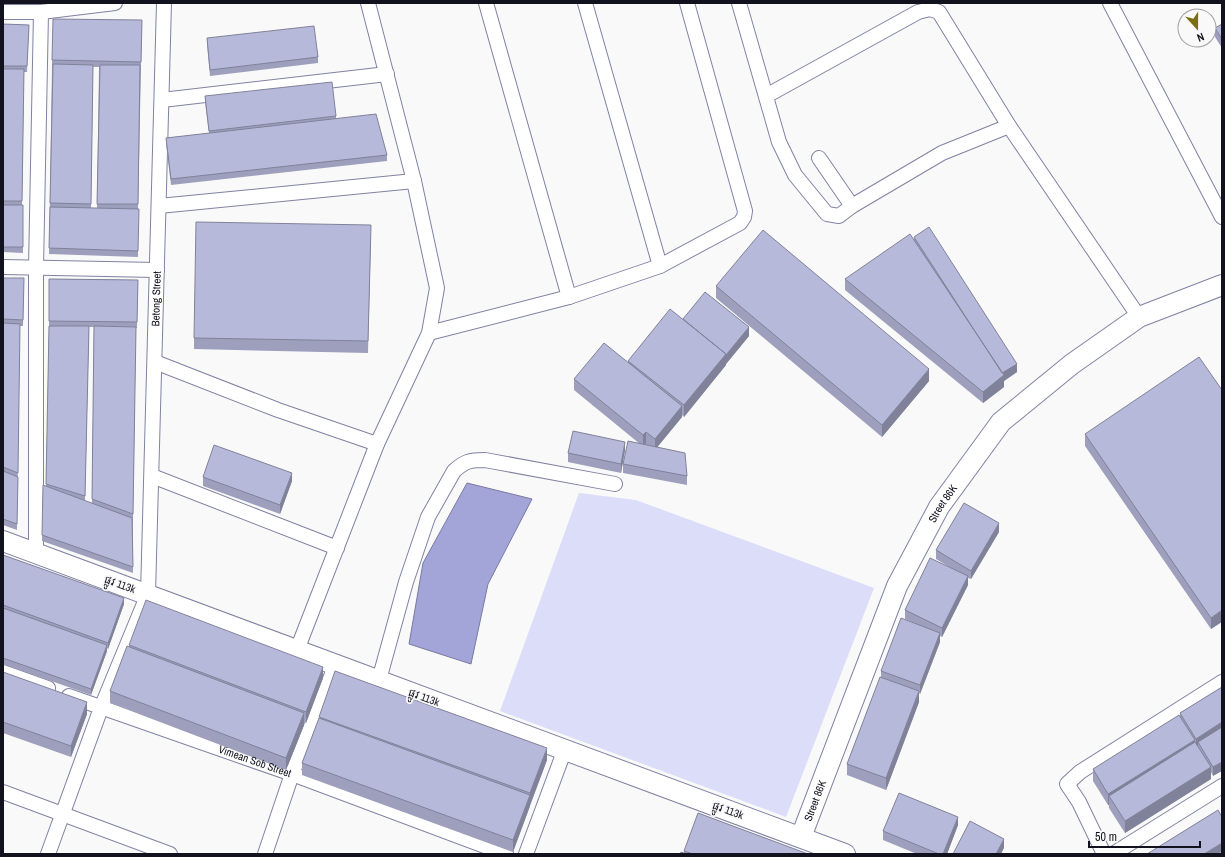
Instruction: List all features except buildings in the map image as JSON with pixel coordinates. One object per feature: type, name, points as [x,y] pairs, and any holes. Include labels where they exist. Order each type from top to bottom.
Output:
[{"type":"street","points":[[3,12],[42,12],[115,3]]},
{"type":"street","name":"Betong Street","points":[[148,594],[164,3]]},
{"type":"street","points":[[298,650],[377,444],[429,333],[437,288],[414,181],[368,3]]},
{"type":"street","points":[[486,3],[570,297]]},
{"type":"street","points":[[585,3],[660,266]]},
{"type":"street","points":[[429,333],[570,297],[660,266],[740,223],[744,218],[745,211],[687,3]]},
{"type":"street","points":[[739,3],[779,142],[795,175],[826,214],[839,216],[852,206],[942,153],[1009,126]]},
{"type":"street","points":[[1110,3],[1222,217]]},
{"type":"street","points":[[766,96],[918,12],[930,8],[939,12],[1009,126],[1139,317]]},
{"type":"street","points":[[36,553],[36,268],[42,12]]},
{"type":"street","points":[[162,100],[387,74]]},
{"type":"street","points":[[819,158],[852,206]]},
{"type":"street","points":[[159,206],[414,181]]},
{"type":"street","points":[[3,267],[157,270]]},
{"type":"street","name":"Street 86K","points":[[802,837],[897,586],[939,507],[1001,422],[1072,364],[1139,317],[1222,285]]},
{"type":"street","points":[[155,362],[278,410],[377,444]]},
{"type":"street","points":[[379,680],[406,582],[428,517],[454,471],[460,466],[472,460],[485,460],[615,484]]},
{"type":"street","points":[[152,476],[337,548]]},
{"type":"street","name":"ផ្លូវ 113k","points":[[3,541],[845,854]]},
{"type":"street","points":[[48,854],[101,708],[148,594]]},
{"type":"street","points":[[265,854],[292,774],[336,664]]},
{"type":"street","name":"Vimean Sob Street","points":[[3,672],[101,708],[292,774],[506,854]]},
{"type":"street","points":[[1104,854],[1079,802],[1067,784],[1080,772],[1222,682]]},
{"type":"street","points":[[526,854],[565,749]]},
{"type":"street","points":[[1113,854],[1222,786]]},
{"type":"street","points":[[3,792],[170,854]]},
{"type":"shaded area","points":[[579,493],[636,500],[874,588],[786,817],[500,711]]},
{"type":"water","points":[[467,483],[532,499],[488,584],[471,664],[409,644],[423,563]]}]
